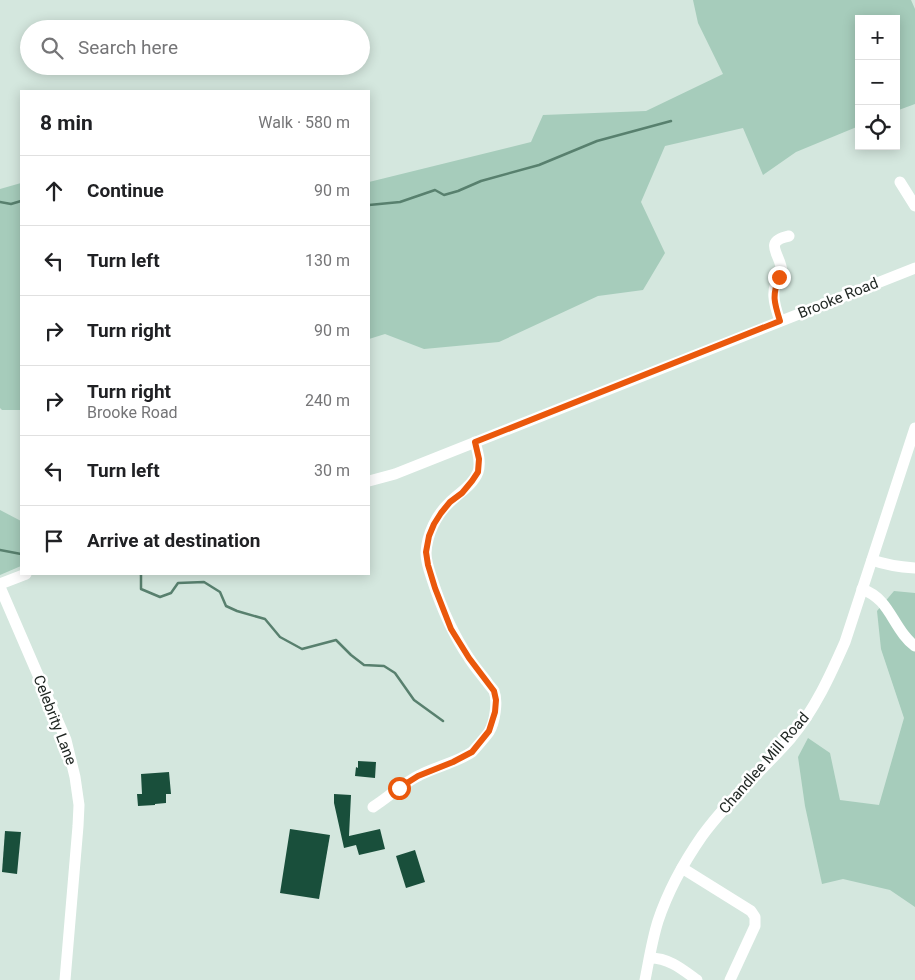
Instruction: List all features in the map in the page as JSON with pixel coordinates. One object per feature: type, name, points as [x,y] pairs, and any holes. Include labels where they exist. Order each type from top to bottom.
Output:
[{"type":"street","points":[[900,182],[915,206]]},
{"type":"street","points":[[780,321],[773,299],[782,268],[774,247],[779,238],[789,236]]},
{"type":"street","name":"Brooke Road","points":[[370,481],[395,474],[915,268]]},
{"type":"street","name":"Chandlee Mill Road","points":[[645,980],[658,921],[682,868],[720,812],[791,737],[814,706],[831,674],[872,560],[915,428]]},
{"type":"street","points":[[373,807],[418,776],[472,752],[489,731],[495,712],[496,700],[494,691],[469,658],[451,629],[435,588],[426,552],[429,536],[441,513],[467,487],[478,472],[479,459],[475,442]]},
{"type":"street","points":[[872,560],[883,564],[915,568]]},
{"type":"street","points":[[0,585],[24,575]]},
{"type":"street","name":"Celebrity Lane","points":[[0,585],[66,740],[74,771],[79,805],[66,980]]},
{"type":"street","points":[[862,589],[875,595],[882,601],[905,636],[915,646]]},
{"type":"street","points":[[682,868],[751,911],[755,918],[755,926],[730,980]]},
{"type":"street","points":[[650,958],[660,958],[674,964],[697,980]]},
{"type":"green space","points":[[693,0],[911,0],[915,9],[915,104],[900,110],[900,15],[855,15],[855,128],[796,152],[763,175],[743,128],[665,146],[641,202],[665,253],[643,290],[598,296],[499,342],[424,349],[385,334],[370,339],[370,182],[531,142],[543,115],[646,111],[723,74],[698,23]]},
{"type":"green space","points":[[20,183],[20,410],[2,410],[0,408],[0,189]]},
{"type":"green space","points":[[0,510],[20,520],[20,566],[0,575]]},
{"type":"green space","points":[[894,591],[915,593],[915,907],[890,890],[843,879],[822,884],[805,806],[798,757],[808,738],[830,753],[840,800],[879,805],[904,718],[881,649],[877,611]]},
{"type":"building","points":[[358,761],[376,762],[375,778],[355,776]]},
{"type":"building","points":[[169,772],[171,794],[166,794],[166,803],[138,806],[137,794],[142,794],[141,774]]},
{"type":"building","points":[[334,794],[351,795],[349,836],[380,829],[385,849],[359,855],[356,845],[344,848],[334,803]]},
{"type":"building","points":[[290,829],[330,835],[319,899],[280,893]]},
{"type":"building","points":[[5,831],[21,832],[17,874],[2,872]]},
{"type":"building","points":[[415,850],[425,882],[406,888],[396,856]]},
{"type":"waterway","points":[[370,205],[400,202],[435,190],[444,195],[481,181],[539,165],[597,141],[671,121]]},
{"type":"waterway","points":[[0,202],[11,204],[20,201]]},
{"type":"waterway","points":[[0,550],[20,554]]},
{"type":"waterway","points":[[141,575],[141,589],[160,597],[171,593],[178,583],[204,582],[220,592],[226,606],[265,619],[280,637],[302,649],[336,640],[364,665],[384,666],[395,673],[414,700],[443,721]]},
{"type":"route","points":[[399,788],[418,776],[472,752],[489,731],[495,712],[496,700],[494,691],[469,658],[451,629],[435,588],[426,552],[429,536],[441,513],[450,502],[462,493],[478,472],[479,459],[475,442],[780,321],[773,299],[779,277]]}]
